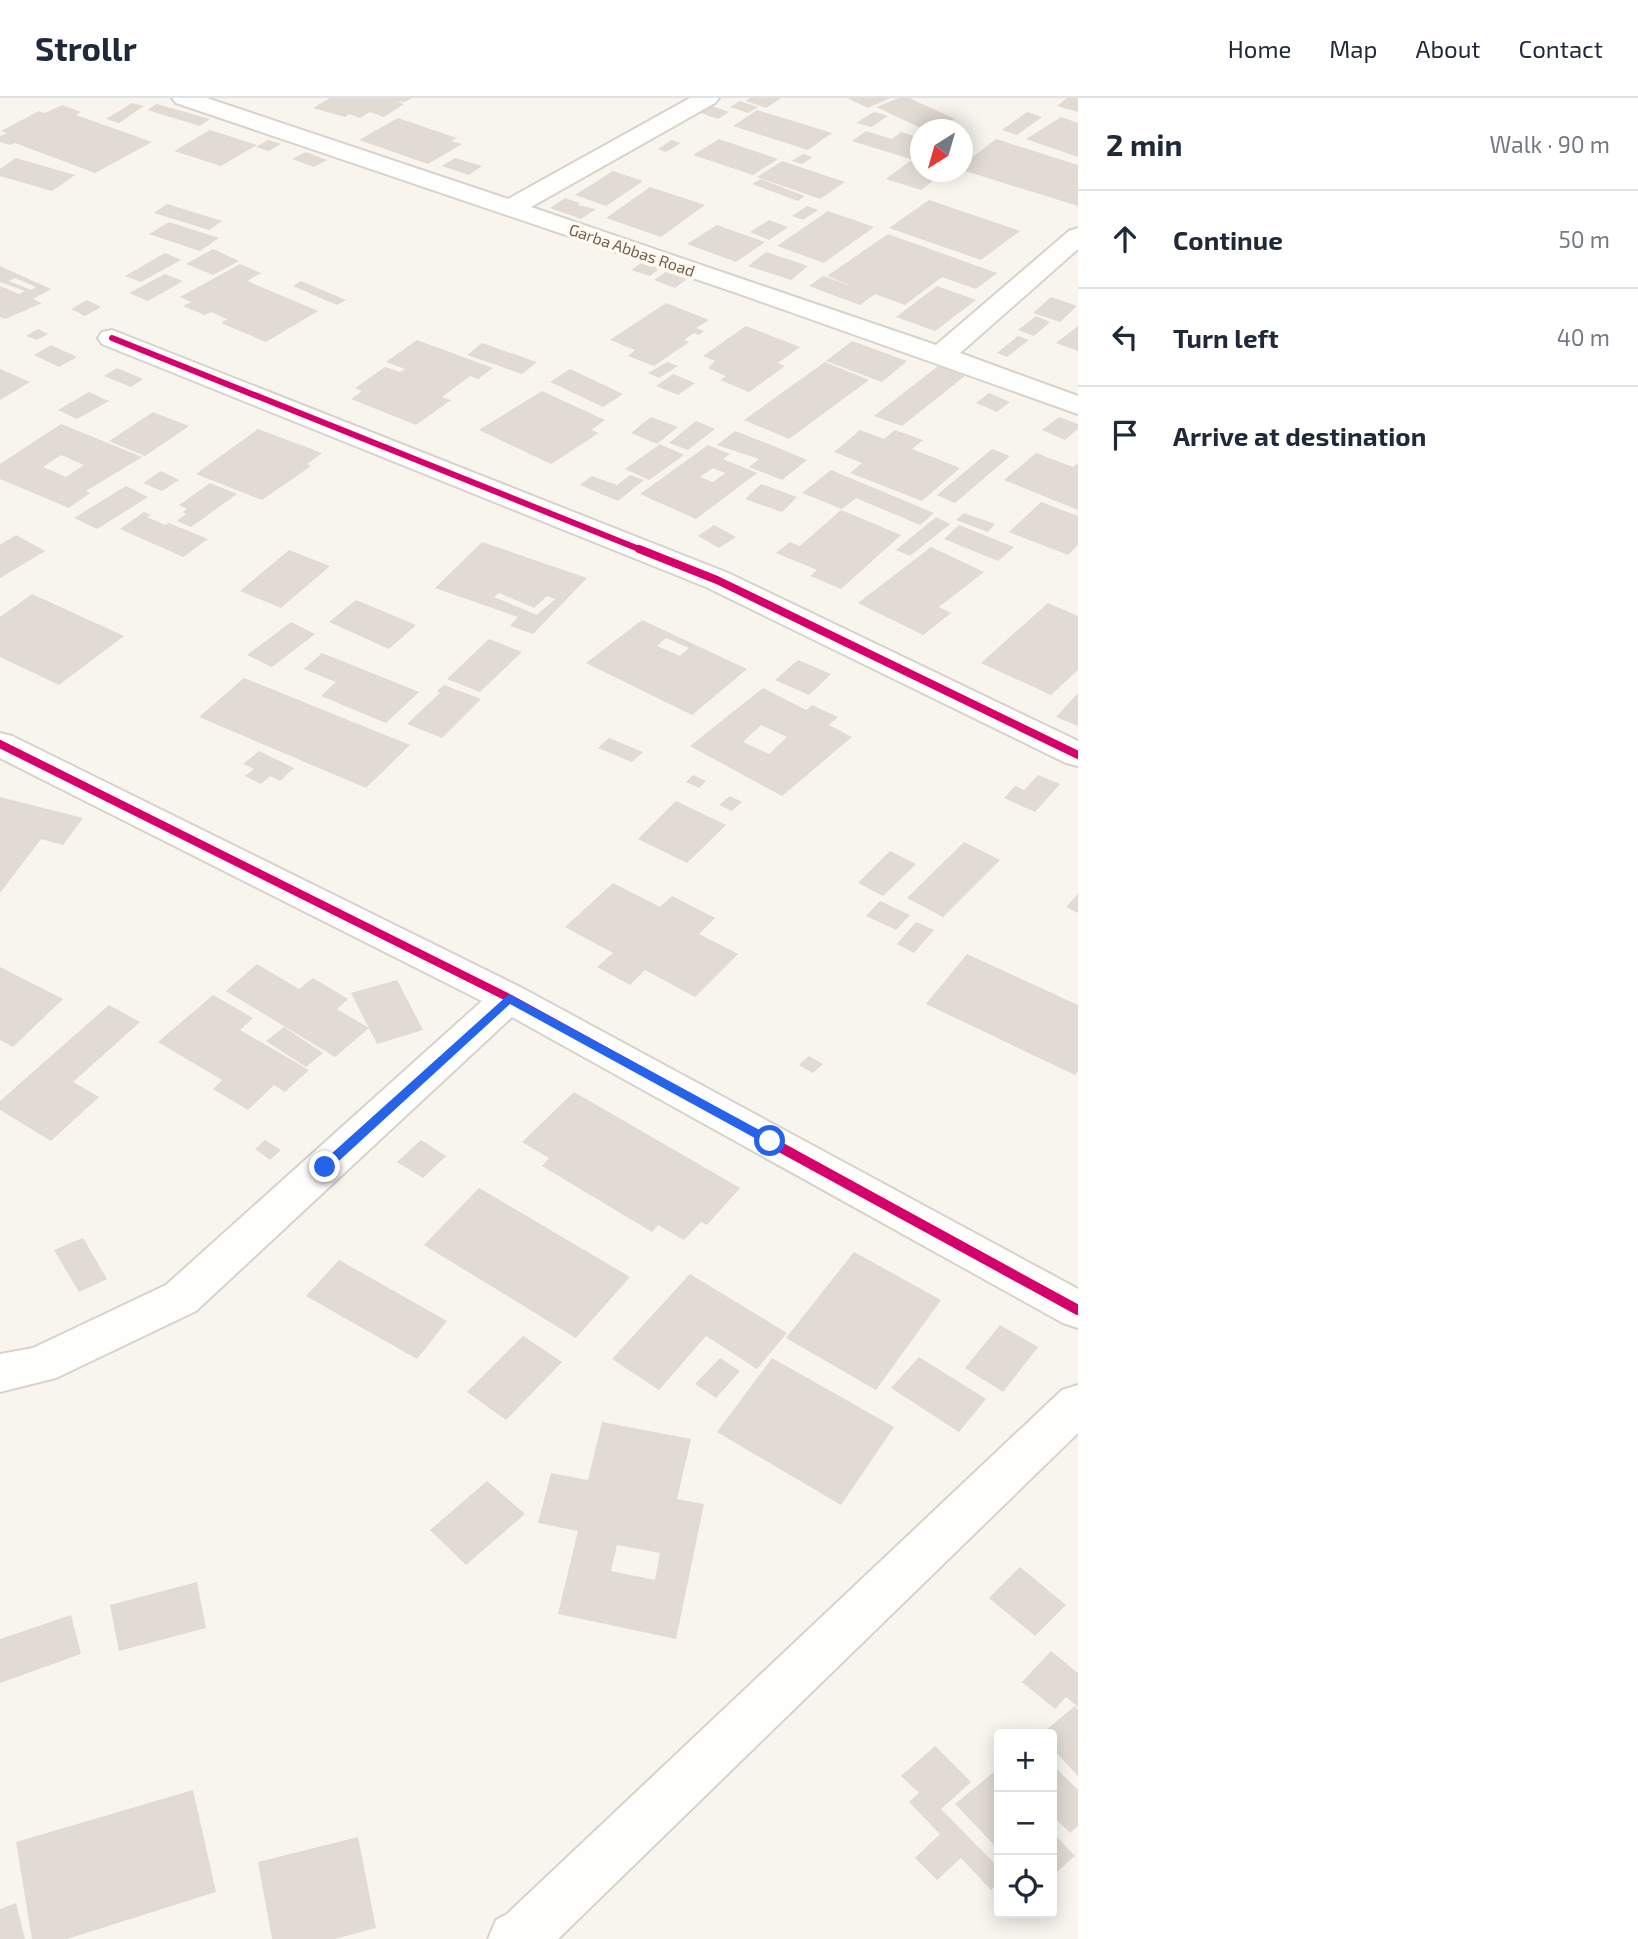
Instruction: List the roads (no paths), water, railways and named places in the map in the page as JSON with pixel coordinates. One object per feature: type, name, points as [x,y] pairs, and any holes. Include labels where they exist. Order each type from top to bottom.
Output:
[{"type":"street","name":"Garba Abbas Road","points":[[184,98],[942,354],[1078,405]]},
{"type":"street","points":[[509,209],[707,98]]},
{"type":"street","points":[[942,354],[1078,236]]},
{"type":"street","points":[[112,338],[717,580],[1078,755]]},
{"type":"street","points":[[0,744],[509,998],[1078,1310]]},
{"type":"street","points":[[0,1373],[40,1365],[181,1298],[509,998]]},
{"type":"street","points":[[515,1939],[526,1933],[1078,1404]]}]
